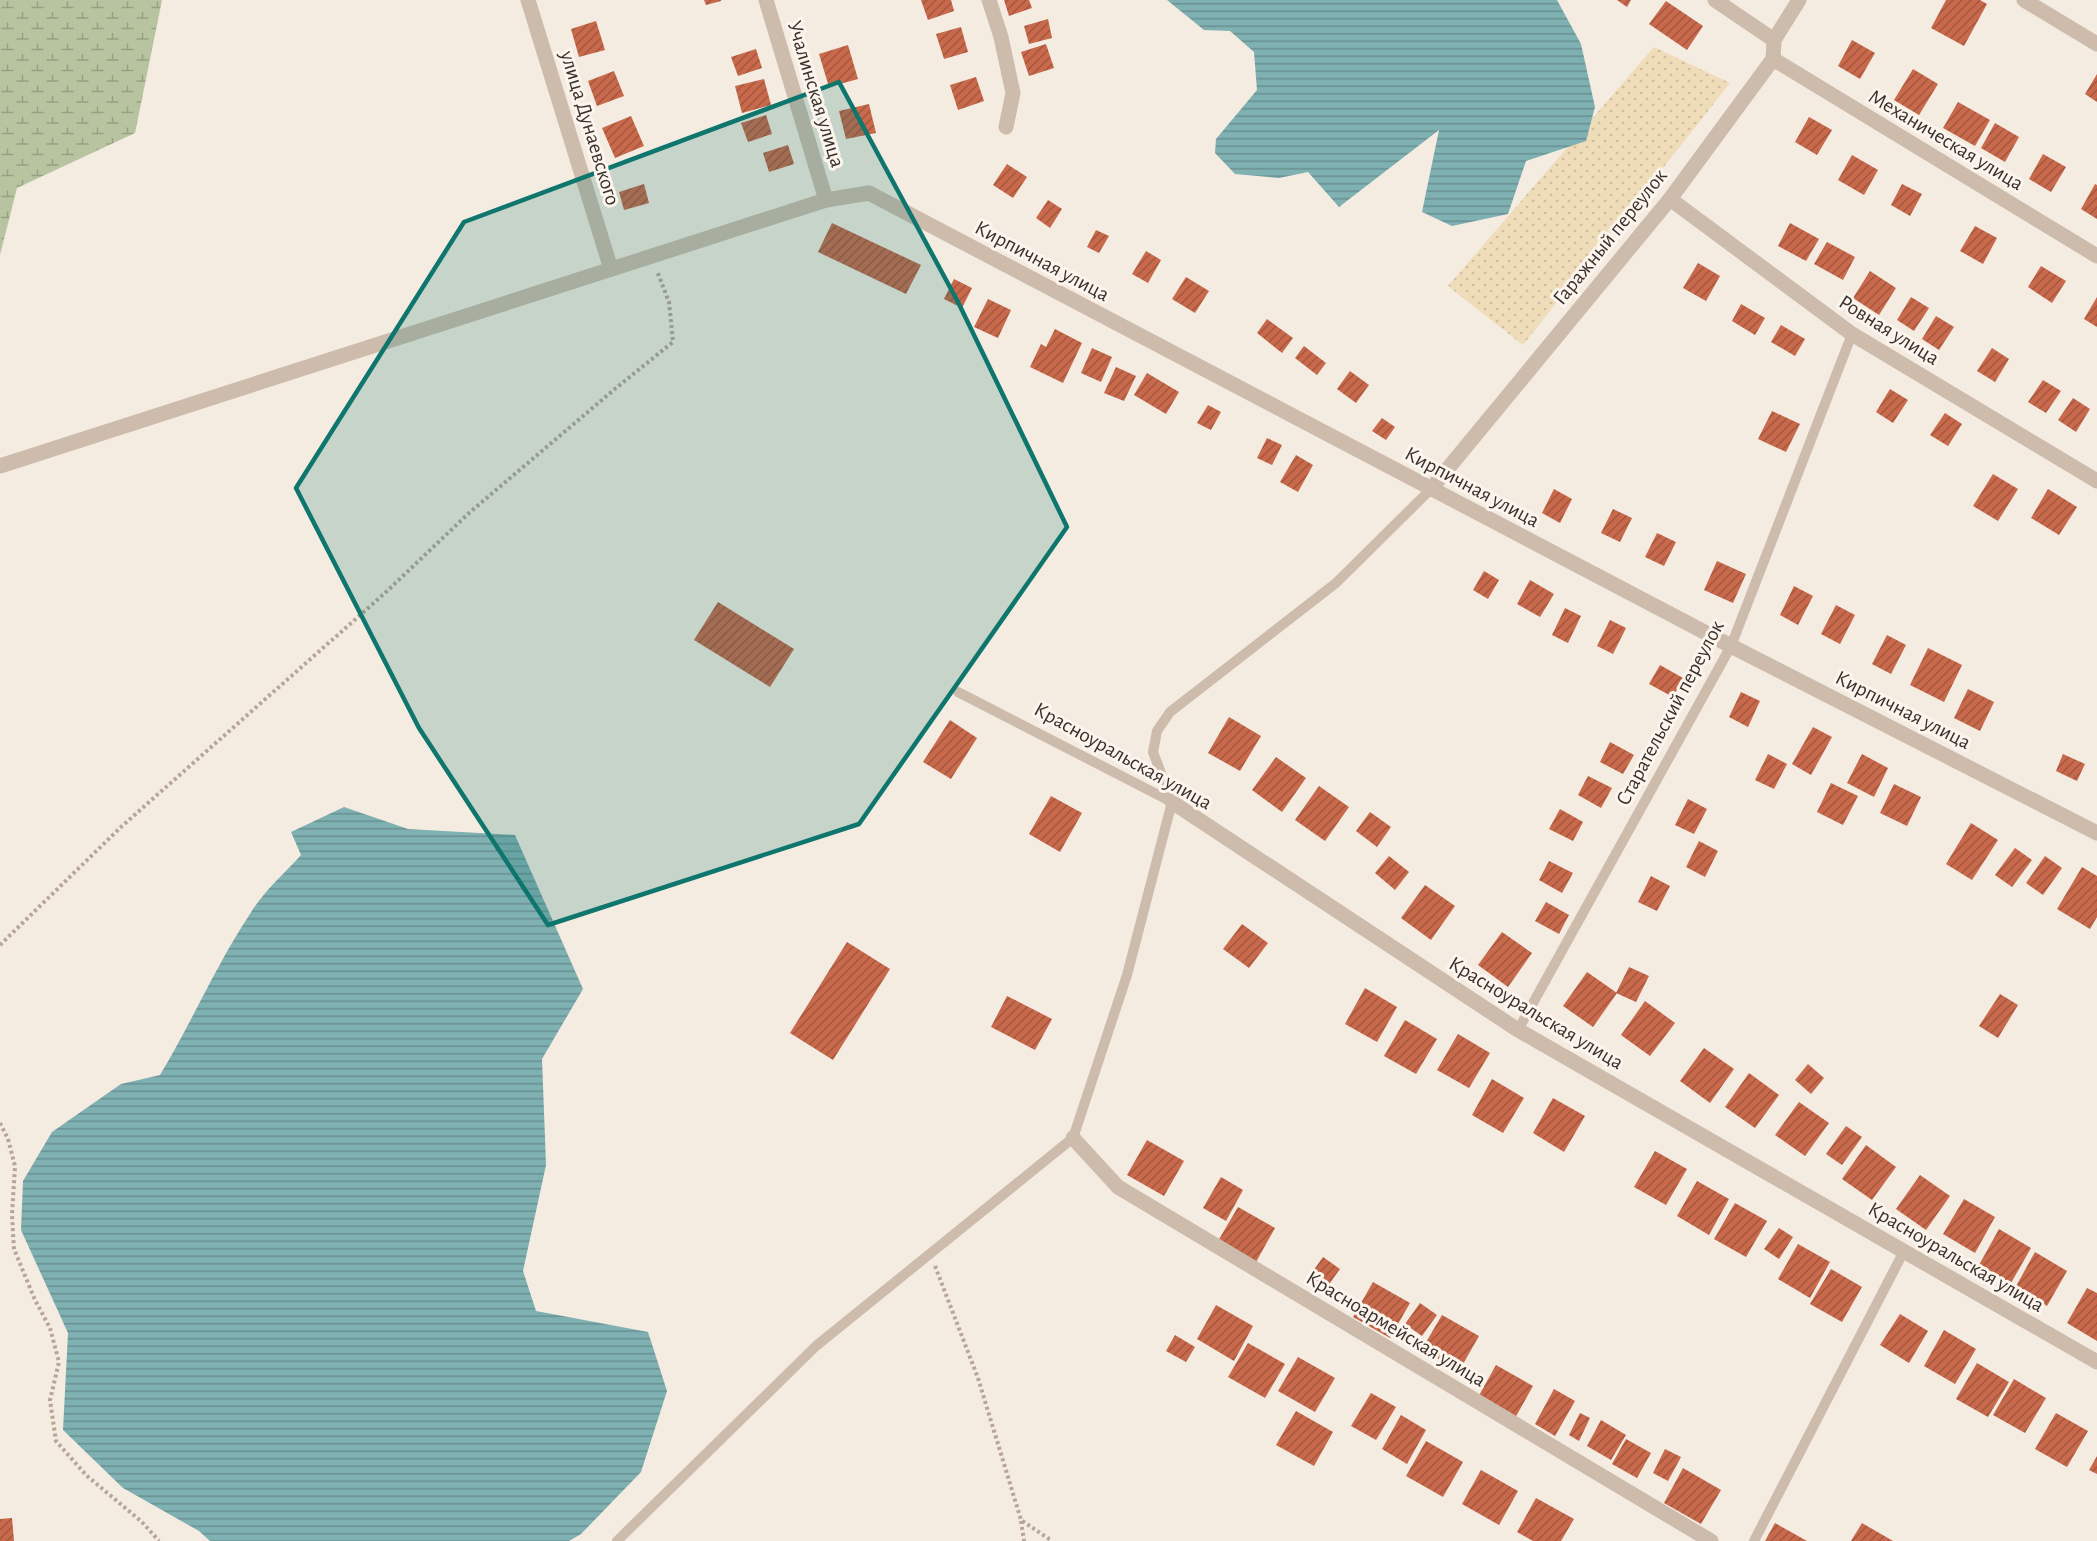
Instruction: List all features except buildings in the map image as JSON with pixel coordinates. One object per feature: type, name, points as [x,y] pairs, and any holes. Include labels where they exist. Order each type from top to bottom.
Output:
[{"type":"street","name":"улица Дунаевского","points":[[528,0],[611,269]]},
{"type":"street","name":"Учалинская улица","points":[[766,0],[826,200]]},
{"type":"street","points":[[988,0],[1001,37],[1013,93],[1006,127]]},
{"type":"street","points":[[1715,0],[1774,40]]},
{"type":"street","points":[[1773,59],[1774,40],[1799,0]]},
{"type":"street","points":[[2024,0],[2097,44]]},
{"type":"street","name":"Гаражный переулок","points":[[1431,489],[1670,199],[1773,59]]},
{"type":"street","name":"Механическая улица","points":[[1773,59],[2097,256]]},
{"type":"street","name":"Кирпичная улица","points":[[0,466],[826,200],[869,193],[1731,646],[2096,831]]},
{"type":"street","name":"Ровная улица","points":[[1670,199],[1852,334],[2097,481]]},
{"type":"street","name":"Красноуральская улица","points":[[1172,802],[1518,1030],[2097,1362]]},
{"type":"street","name":"Красноармейская улица","points":[[1073,1138],[1118,1187],[1711,1541]]},
{"type":"lane","name":"Старательский переулок","points":[[1518,1030],[1731,646],[1852,334]]},
{"type":"lane","points":[[617,1541],[816,1346],[1073,1138],[1127,975],[1172,802],[1153,752],[1157,731],[1170,712],[1336,583],[1431,489]]},
{"type":"lane","name":"Красноуральская улица","points":[[958,692],[1172,802]]},
{"type":"lane","points":[[1754,1541],[1904,1251]]},
{"type":"path","points":[[0,945],[121,827],[386,593],[470,513],[673,342],[669,302],[651,256]]},
{"type":"path","points":[[0,1123],[8,1139],[15,1166],[12,1215],[14,1249],[50,1328],[59,1362],[50,1400],[56,1441],[86,1475],[142,1522],[159,1541]]},
{"type":"path","points":[[930,1254],[978,1378],[1021,1520],[1024,1541]]},
{"type":"path","points":[[1021,1520],[1052,1541]]},
{"type":"highlighted area","points":[[839,82],[958,302],[1067,527],[859,824],[548,925],[419,728],[296,488],[464,222]]},
{"type":"green space","points":[[0,0],[162,0],[135,133],[17,188],[0,255]]},
{"type":"sand","points":[[1654,47],[1730,83],[1523,345],[1448,286]]},
{"type":"water","points":[[1167,0],[1557,0],[1581,44],[1595,107],[1586,141],[1526,161],[1508,214],[1452,226],[1422,212],[1439,130],[1339,207],[1308,172],[1279,178],[1235,174],[1215,153],[1216,139],[1257,90],[1254,52],[1230,31],[1204,30]]},
{"type":"water","points":[[344,807],[408,829],[515,835],[583,989],[542,1059],[546,1165],[523,1271],[536,1311],[648,1332],[667,1391],[641,1472],[581,1534],[569,1541],[210,1541],[199,1531],[123,1488],[63,1430],[68,1333],[21,1230],[23,1181],[52,1132],[121,1084],[160,1075],[226,953],[255,906],[301,855],[291,832]]}]
